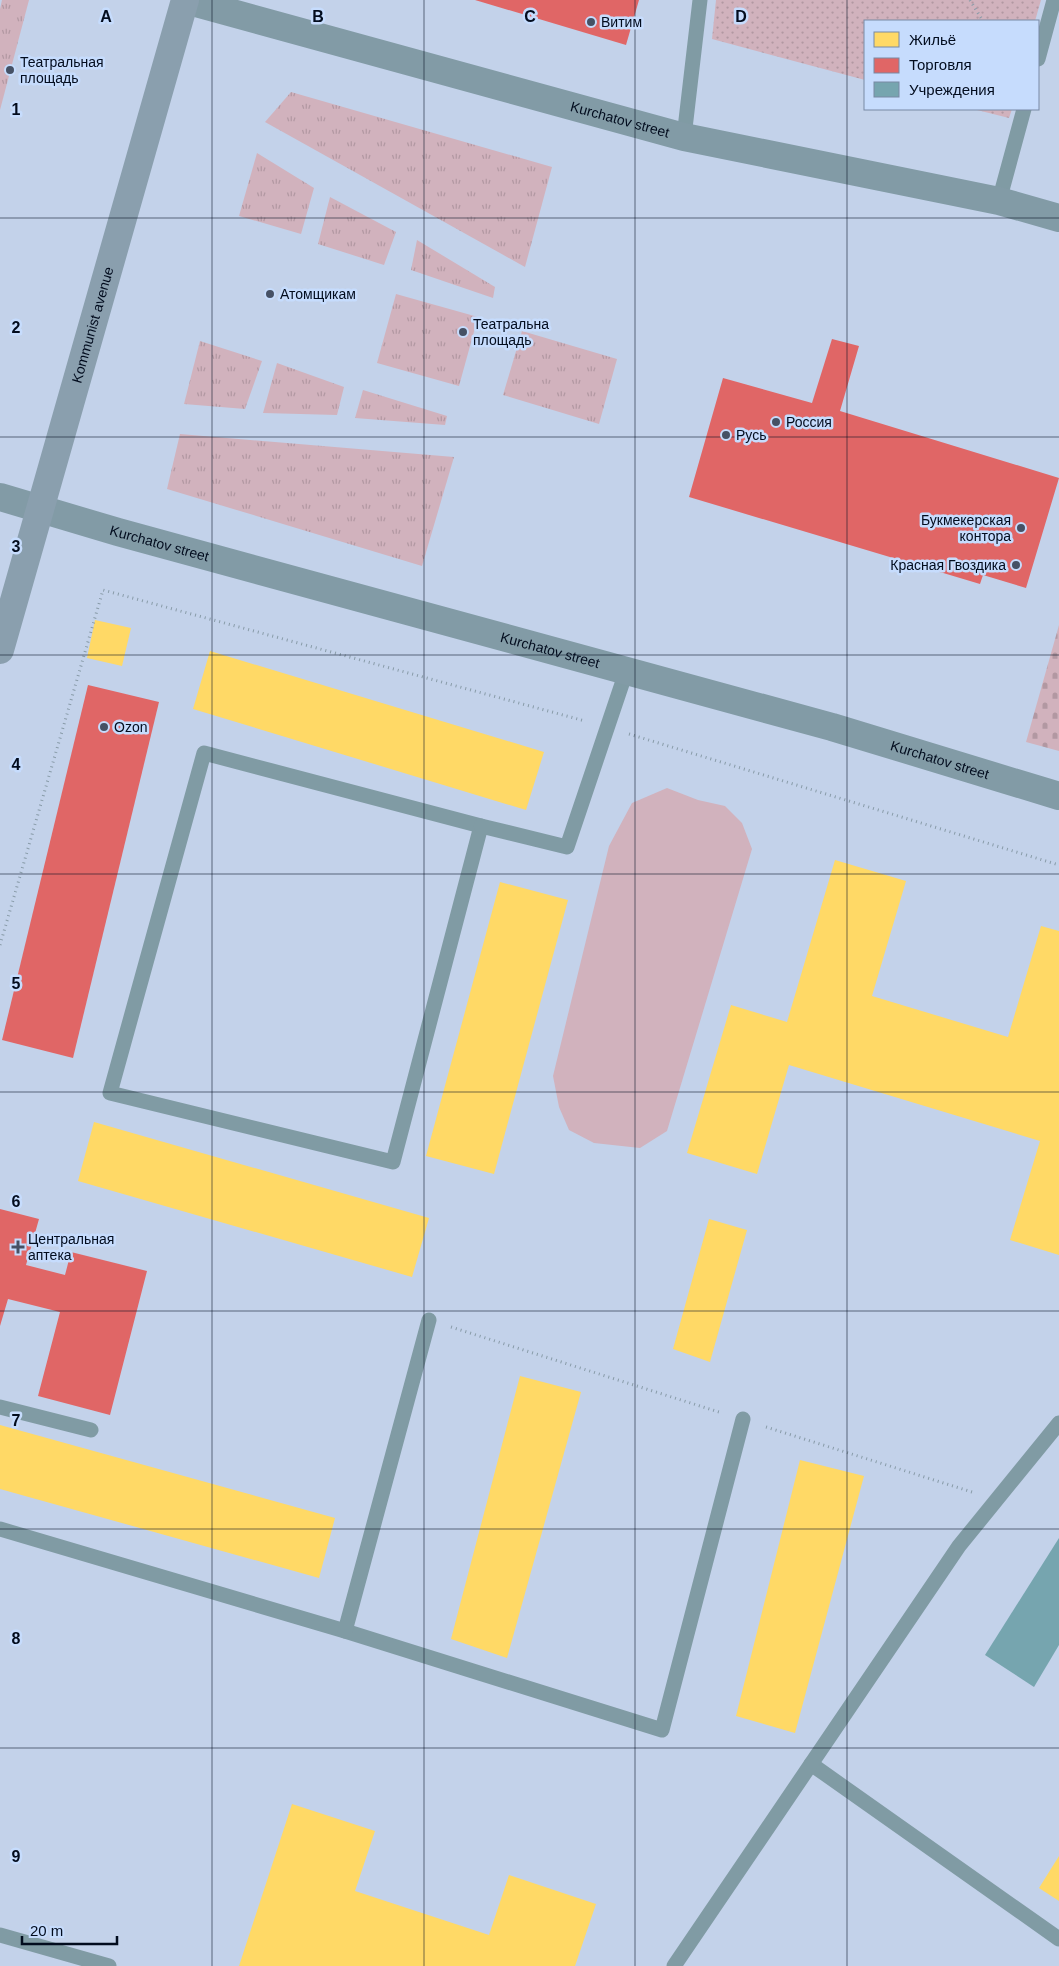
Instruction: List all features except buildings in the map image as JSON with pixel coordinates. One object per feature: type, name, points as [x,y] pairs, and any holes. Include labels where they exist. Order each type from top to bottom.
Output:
[{"type":"main road","name":"Kommunist avenue","points":[[0,650],[185,0]]},
{"type":"street","name":"Kurchatov street","points":[[185,0],[684,137],[999,201],[1059,218]]},
{"type":"street","name":"Kurchatov street","points":[[0,496],[40,510],[832,727],[1059,796]]},
{"type":"lane","points":[[684,137],[700,0]]},
{"type":"lane","points":[[1039,55],[1054,0]]},
{"type":"lane","points":[[999,201],[1024,110]]},
{"type":"lane","points":[[481,826],[393,1162],[110,1093],[204,753],[567,847],[626,672]]},
{"type":"lane","points":[[345,1631],[429,1320]]},
{"type":"lane","points":[[0,1407],[91,1430]]},
{"type":"lane","points":[[0,1529],[345,1631],[662,1730],[743,1419]]},
{"type":"lane","points":[[674,1966],[959,1546],[1059,1423]]},
{"type":"lane","points":[[810,1764],[1059,1939]]},
{"type":"lane","points":[[0,1935],[110,1966]]},
{"type":"path","points":[[970,0],[982,20]]},
{"type":"path","points":[[0,945],[103,590],[608,727],[1059,865]]},
{"type":"path","points":[[429,1320],[996,1500]]},
{"type":"green space","points":[[2,0],[29,0],[0,110],[0,9]]},
{"type":"green space","points":[[716,0],[1041,0],[1035,20],[864,20],[864,80],[712,39]]},
{"type":"green space","points":[[291,92],[552,167],[525,267],[265,122]]},
{"type":"green space","points":[[977,110],[1012,110],[1009,118]]},
{"type":"green space","points":[[257,153],[314,188],[301,234],[239,216]]},
{"type":"green space","points":[[330,197],[396,232],[384,265],[318,244]]},
{"type":"green space","points":[[417,240],[495,287],[493,298],[411,270]]},
{"type":"green space","points":[[396,294],[478,317],[459,386],[377,363]]},
{"type":"green space","points":[[522,331],[617,359],[599,424],[503,395]]},
{"type":"green space","points":[[200,341],[262,361],[245,409],[184,404]]},
{"type":"green space","points":[[277,363],[344,387],[337,415],[263,413]]},
{"type":"green space","points":[[363,390],[447,416],[445,425],[355,418]]},
{"type":"green space","points":[[180,434],[454,457],[422,566],[167,489]]},
{"type":"green space","points":[[1059,625],[1059,751],[1026,742]]},
{"type":"green space","points":[[667,788],[698,800],[725,806],[742,823],[752,849],[667,1131],[640,1148],[594,1143],[569,1130],[559,1107],[553,1076],[609,846],[632,803]]},
{"type":"place","name":"Витим","points":[[591,22]]},
{"type":"place","name":"Театральная площадь","points":[[10,70]]},
{"type":"place","name":"Атомщикам","points":[[270,294]]},
{"type":"place","name":"Театральна площадь","points":[[463,332]]},
{"type":"place","name":"Россия","points":[[776,422]]},
{"type":"place","name":"Русь","points":[[726,435]]},
{"type":"place","name":"Букмекерская контора","points":[[1021,528]]},
{"type":"place","name":"Красная Гвоздика","points":[[1016,565]]},
{"type":"place","name":"Ozon","points":[[104,727]]},
{"type":"place","name":"Центральная аптека","points":[[18,1247]]}]
